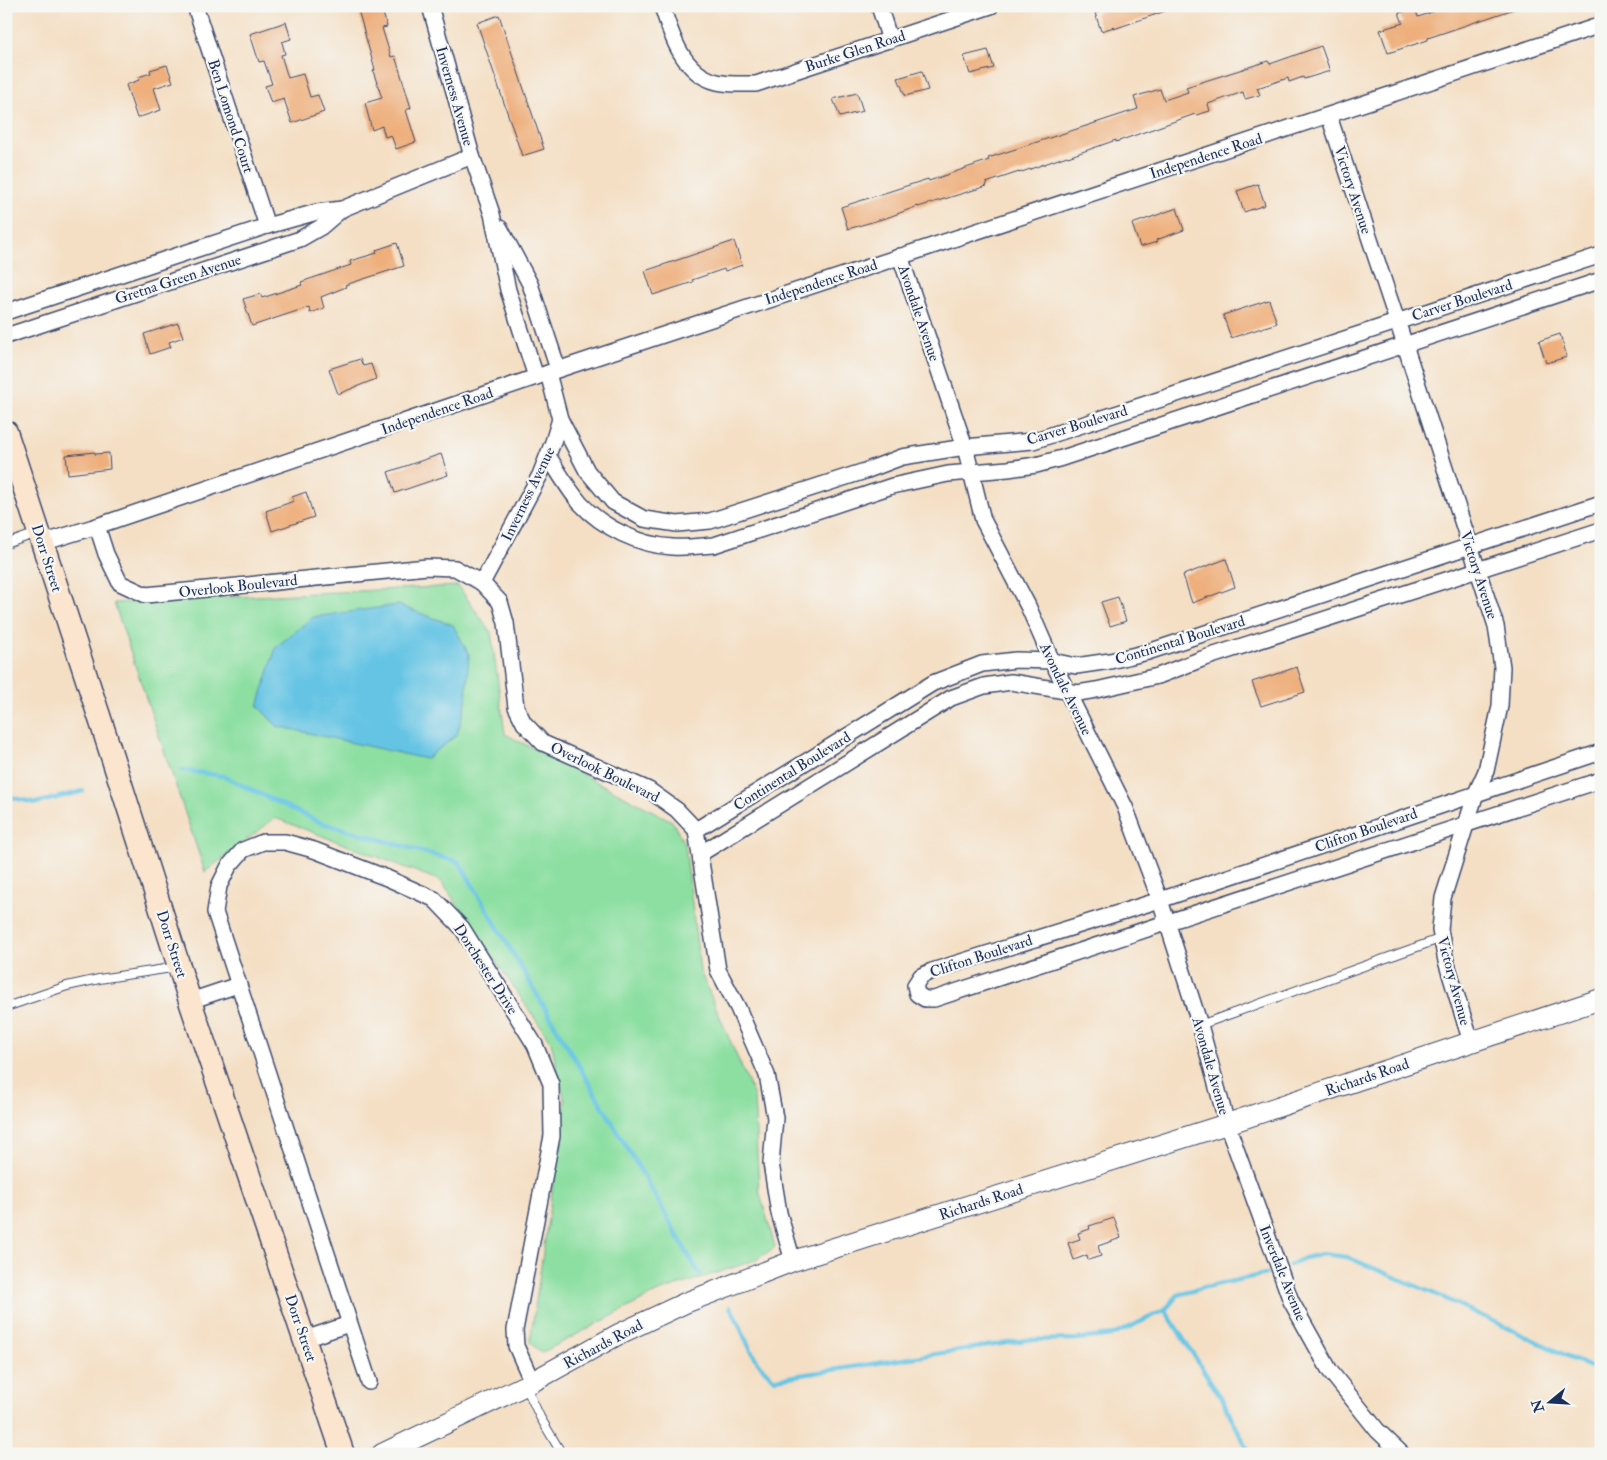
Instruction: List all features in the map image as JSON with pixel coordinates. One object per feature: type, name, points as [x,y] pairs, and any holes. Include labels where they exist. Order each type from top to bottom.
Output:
[{"type":"main road","name":"Dorr Street","points":[[6,432],[190,1001],[343,1454]]},
{"type":"street","name":"Ben Lomond Court","points":[[195,6],[260,228],[260,252]]},
{"type":"street","name":"Inverness Avenue","points":[[430,6],[472,156],[492,214],[508,290],[547,373]]},
{"type":"street","name":"Burke Glen Road","points":[[662,6],[676,45],[687,62],[700,74],[717,82],[756,84],[992,6]]},
{"type":"street","points":[[880,6],[890,40]]},
{"type":"street","name":"Independence Road","points":[[41,538],[97,526],[547,373],[1601,25]]},
{"type":"street","name":"Victory Avenue","points":[[1329,116],[1496,626],[1502,667],[1500,706],[1486,771],[1476,793],[1443,898],[1440,930],[1446,961],[1471,1042]]},
{"type":"street","name":"Gretna Green Avenue","points":[[6,312],[260,228],[317,212],[342,209],[472,156]]},
{"type":"street","name":"Gretna Green Avenue","points":[[6,336],[300,239],[321,227],[342,209]]},
{"type":"street","name":"Inverness Avenue","points":[[482,583],[540,475],[560,419],[547,373],[530,284],[492,214]]},
{"type":"street","points":[[285,221],[292,242]]},
{"type":"street","name":"Carver Boulevard","points":[[560,419],[587,471],[612,502],[644,518],[677,524],[710,521],[902,458],[965,447],[1034,441],[1601,255]]},
{"type":"street","name":"Avondale Avenue","points":[[900,256],[965,447],[984,520],[1028,606],[1052,661],[1124,807],[1160,900],[1200,1025],[1227,1124]]},
{"type":"street","name":"Carver Boulevard","points":[[548,456],[580,503],[598,520],[621,533],[644,542],[671,547],[714,545],[892,486],[948,474],[1036,465],[1062,458],[1601,280]]},
{"type":"street","name":"Continental Boulevard","points":[[696,830],[933,683],[982,664],[1016,660],[1052,661],[1076,666],[1110,661],[1148,652],[1601,503]]},
{"type":"street","name":"Overlook Boulevard","points":[[97,526],[106,554],[120,583],[146,595],[427,567],[455,568],[482,583],[500,602],[506,623],[516,707],[524,723],[543,743],[649,790],[677,810],[696,830]]},
{"type":"street","name":"Continental Boulevard","points":[[700,854],[951,698],[984,686],[1011,682],[1078,693],[1158,676],[1601,530]]},
{"type":"street","name":"Clifton Boulevard","points":[[1601,752],[1160,900],[932,971],[918,980],[915,985],[917,994],[925,999],[934,999],[1601,780]]},
{"type":"street","points":[[696,830],[718,970],[738,1008],[767,1075],[775,1118],[771,1163],[779,1213],[794,1262]]},
{"type":"street","name":"Dorchester Drive","points":[[369,1382],[215,912],[219,886],[229,866],[244,850],[263,842],[285,842],[314,850],[387,878],[434,899],[462,928],[535,1045],[550,1084],[552,1136],[515,1330],[516,1346],[528,1384]]},
{"type":"street","points":[[190,1001],[238,985]]},
{"type":"street","name":"Richards Road","points":[[382,1454],[528,1384],[619,1334],[685,1303],[794,1262],[1227,1124],[1601,999]]},
{"type":"street","name":"Inverdale Avenue","points":[[1227,1124],[1272,1251],[1299,1317],[1330,1370],[1377,1430],[1402,1454]]},
{"type":"street","points":[[305,1339],[349,1324]]},
{"type":"lane","points":[[6,544],[41,538]]},
{"type":"lane","points":[[1200,1025],[1442,938]]},
{"type":"lane","points":[[6,1007],[67,986],[99,979],[180,967]]},
{"type":"lane","points":[[528,1384],[540,1417],[562,1454]]},
{"type":"green space","points":[[458,586],[491,632],[505,734],[672,821],[685,845],[700,971],[754,1096],[759,1190],[775,1247],[756,1260],[658,1292],[541,1353],[530,1342],[565,1102],[551,1042],[441,881],[275,818],[205,872],[114,603]]},
{"type":"water","points":[[398,605],[453,625],[469,654],[466,702],[457,735],[426,759],[277,726],[258,706],[276,647],[313,617]]},
{"type":"building","points":[[357,6],[381,6],[387,27],[382,28],[391,57],[395,56],[411,108],[406,110],[416,142],[396,149],[391,135],[385,137],[382,126],[372,130],[365,103],[382,98],[373,71],[375,70]]},
{"type":"building","points":[[1116,6],[1171,6],[1171,9],[1114,29],[1114,27],[1101,31],[1095,13]]},
{"type":"building","points":[[1450,6],[1517,6],[1517,8],[1388,53],[1380,30],[1403,23],[1399,13],[1415,8],[1418,17]]},
{"type":"building","points":[[499,15],[544,149],[522,156],[477,23]]},
{"type":"building","points":[[286,22],[291,39],[282,42],[285,54],[281,55],[288,78],[303,74],[310,97],[318,95],[324,112],[292,123],[284,99],[271,103],[265,86],[272,84],[264,61],[259,62],[250,34]]},
{"type":"building","points":[[1321,46],[1330,71],[1289,82],[1288,78],[1257,88],[1260,95],[1245,99],[1243,92],[1208,104],[1210,111],[1195,114],[1116,142],[1116,140],[986,183],[987,186],[848,229],[841,207],[928,179],[929,181],[989,160],[988,158],[1138,109],[1134,97],[1160,89],[1164,100],[1188,92],[1186,87],[1268,61],[1270,64]]},
{"type":"building","points":[[988,50],[994,68],[970,74],[964,56]]},
{"type":"building","points":[[167,65],[173,82],[154,88],[161,110],[137,118],[126,85],[139,80],[138,77],[151,73],[150,70]]},
{"type":"building","points":[[922,71],[928,90],[905,96],[898,78]]},
{"type":"building","points":[[857,93],[863,111],[840,117],[833,99]]},
{"type":"building","points":[[1258,184],[1265,205],[1244,212],[1237,191]]},
{"type":"building","points":[[1177,208],[1184,230],[1140,247],[1132,224]]},
{"type":"building","points":[[734,241],[742,265],[725,271],[724,269],[692,280],[693,282],[653,295],[645,271]]},
{"type":"building","points":[[397,243],[404,266],[345,285],[346,287],[321,297],[324,308],[310,313],[309,307],[252,326],[243,299],[260,294],[262,298],[302,285],[301,282],[351,265],[350,261],[377,253],[376,250]]},
{"type":"building","points":[[1269,300],[1277,323],[1231,338],[1223,315]]},
{"type":"building","points":[[178,323],[183,337],[169,342],[171,347],[150,354],[144,334]]},
{"type":"building","points":[[1560,334],[1567,357],[1546,363],[1539,341]]},
{"type":"building","points":[[360,359],[363,366],[371,364],[376,379],[338,394],[329,369]]},
{"type":"building","points":[[95,452],[95,454],[109,453],[110,469],[68,474],[66,455]]},
{"type":"building","points":[[441,454],[448,475],[395,493],[388,472]]},
{"type":"building","points":[[306,492],[314,517],[272,531],[266,511],[294,501],[292,497]]},
{"type":"building","points":[[1226,559],[1235,587],[1192,603],[1183,575]]},
{"type":"building","points":[[1118,597],[1126,621],[1110,626],[1101,602]]},
{"type":"building","points":[[1297,667],[1305,692],[1261,706],[1252,682]]},
{"type":"building","points":[[1114,1218],[1121,1238],[1098,1246],[1101,1256],[1088,1260],[1087,1255],[1074,1260],[1068,1243],[1080,1239],[1078,1233],[1090,1229],[1089,1226]]},
{"type":"waterway","points":[[182,770],[223,776],[319,822],[459,862],[700,1274]]},
{"type":"waterway","points":[[6,796],[36,803],[83,791]]},
{"type":"waterway","points":[[1290,1265],[1304,1258],[1323,1254],[1347,1257],[1442,1297],[1601,1372]]},
{"type":"waterway","points":[[1165,1310],[1178,1295],[1205,1287],[1266,1274]]},
{"type":"waterway","points":[[730,1307],[754,1355],[775,1379],[1026,1340],[1077,1339],[1113,1335],[1165,1310],[1223,1401],[1250,1454]]}]
